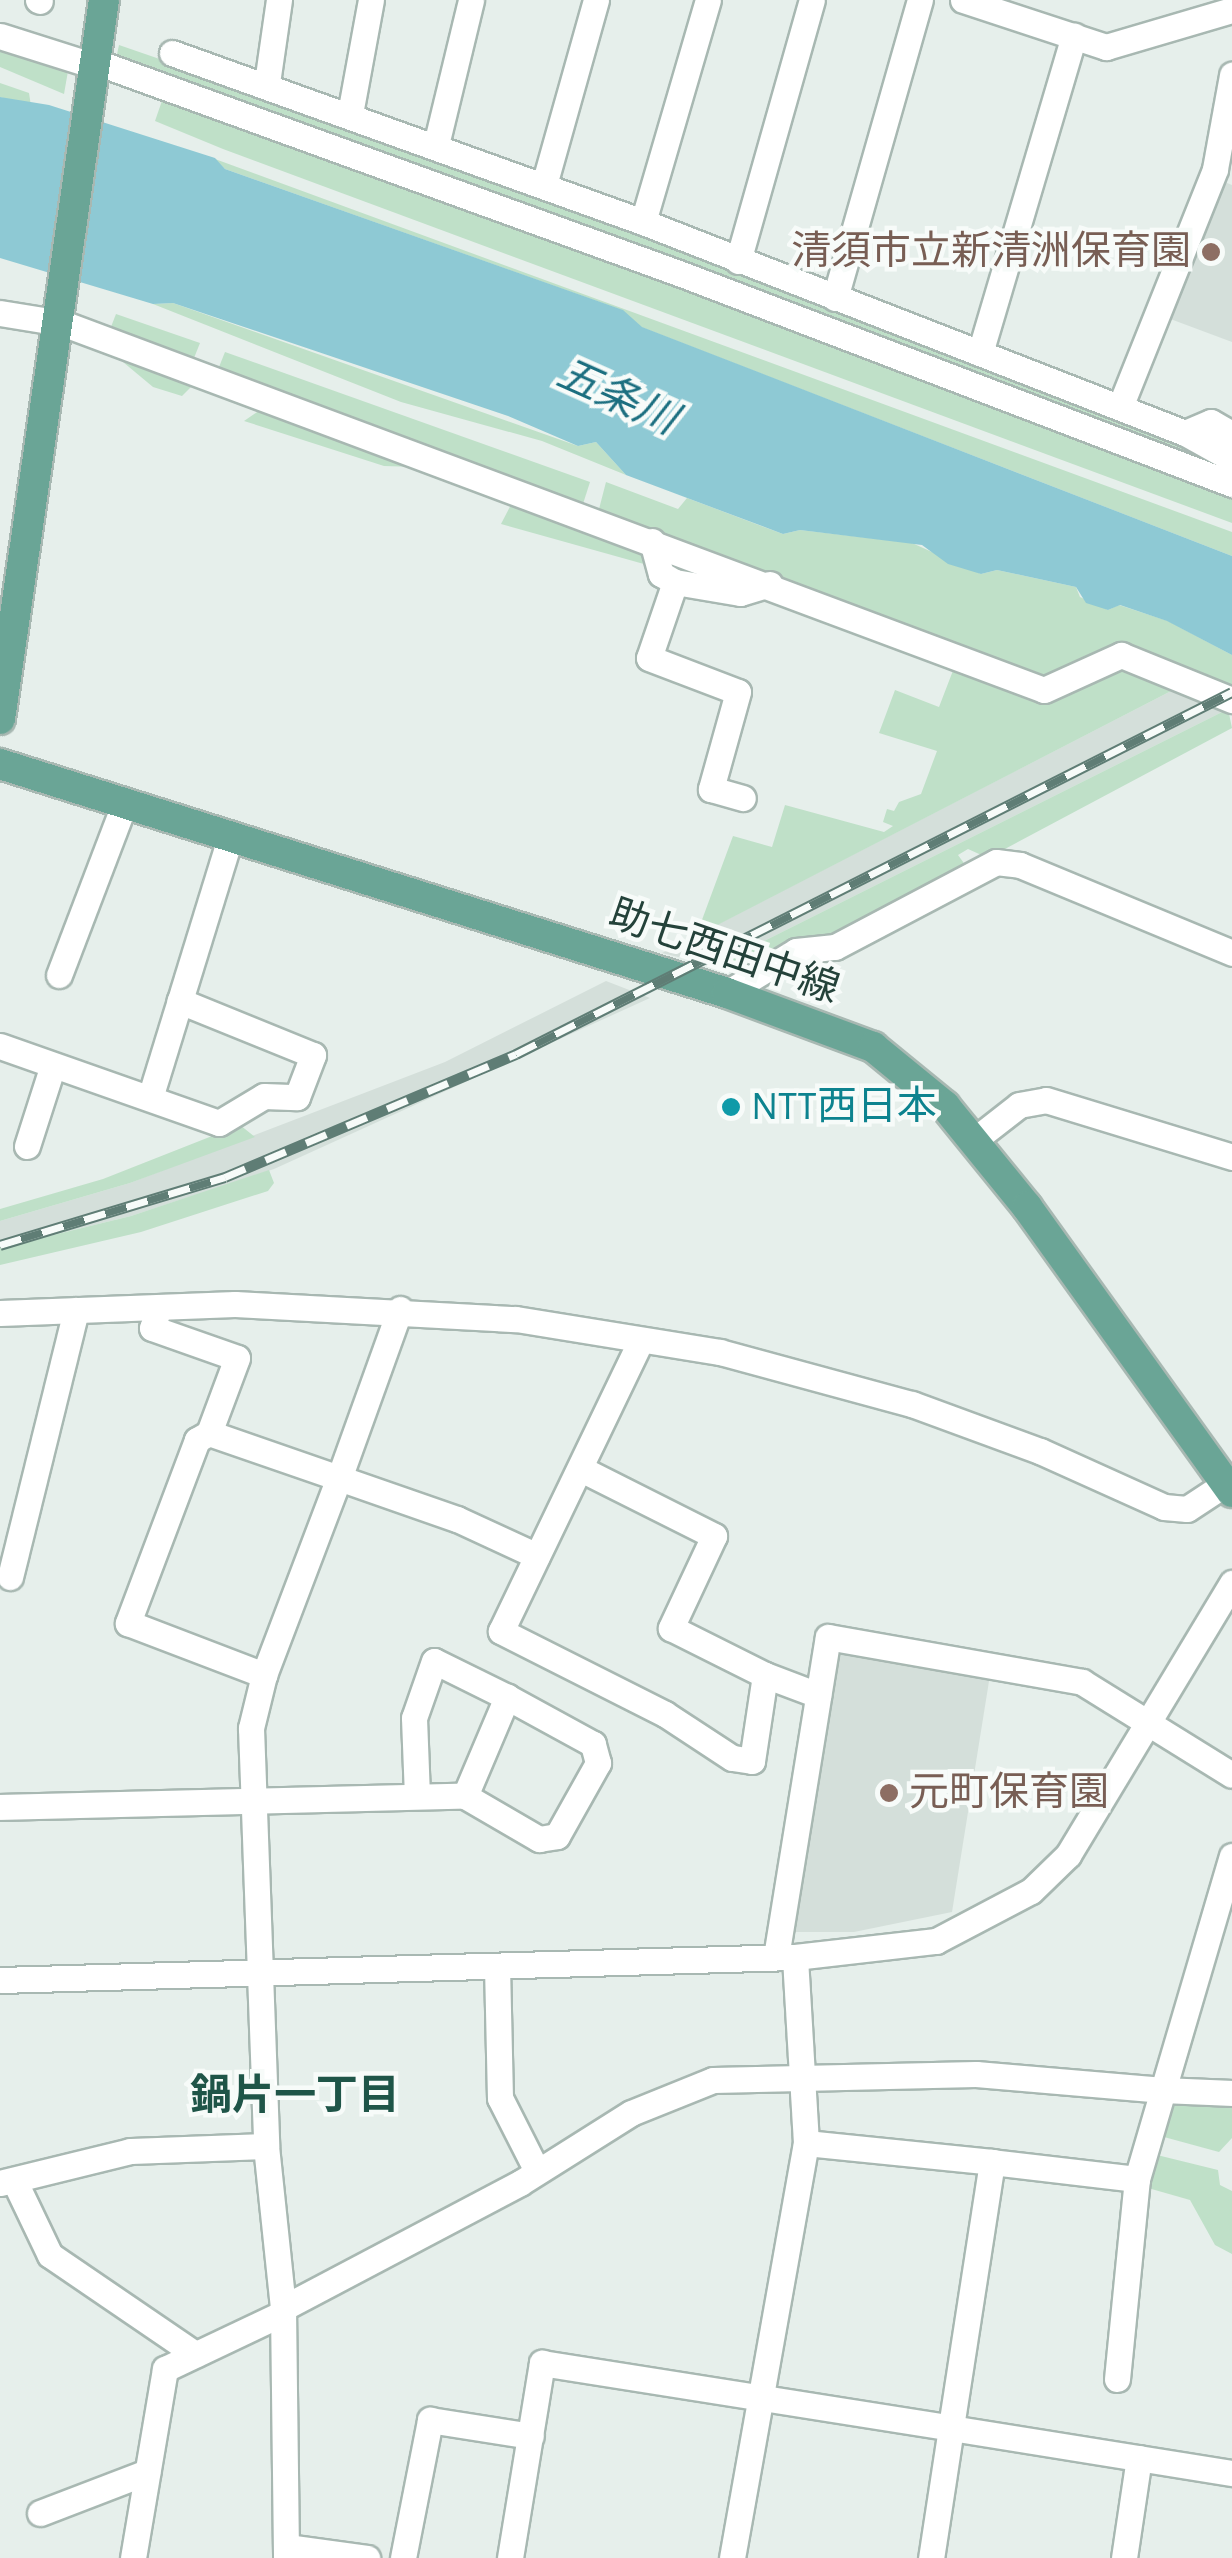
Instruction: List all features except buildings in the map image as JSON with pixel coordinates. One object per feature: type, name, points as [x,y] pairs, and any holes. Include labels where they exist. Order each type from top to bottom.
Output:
[{"type":"main road","points":[[0,718],[63,316],[104,0]]},
{"type":"main road","name":"助七西田中線","points":[[0,764],[727,993],[873,1047],[907,1069],[973,1141],[1228,1488]]},
{"type":"street","points":[[268,84],[280,0]]},
{"type":"street","points":[[350,114],[371,0]]},
{"type":"street","points":[[436,145],[471,0]]},
{"type":"street","points":[[544,185],[596,0]]},
{"type":"street","points":[[644,222],[708,0]]},
{"type":"street","points":[[738,261],[812,0]]},
{"type":"street","points":[[835,298],[920,0]]},
{"type":"street","points":[[971,1],[1106,47],[1232,10]]},
{"type":"street","points":[[0,36],[684,275],[1232,484]]},
{"type":"street","points":[[980,353],[1074,36]]},
{"type":"street","points":[[172,53],[268,84],[644,222],[1185,433],[1232,459]]},
{"type":"street","points":[[1120,407],[1223,172],[1232,75]]},
{"type":"street","points":[[0,314],[63,316],[1044,690],[1121,655],[1232,700]]},
{"type":"street","points":[[1185,433],[1211,422],[1232,434]]},
{"type":"street","points":[[652,541],[662,574],[675,582],[740,593],[770,584]]},
{"type":"street","points":[[675,582],[649,658],[738,692],[710,789],[744,798]]},
{"type":"street","points":[[59,976],[125,802]]},
{"type":"street","points":[[150,1098],[231,834]]},
{"type":"street","points":[[727,993],[796,951],[835,946],[996,862],[1020,865],[1232,953]]},
{"type":"street","points":[[0,1046],[52,1068],[219,1123],[264,1096],[292,1101],[313,1056],[180,1002]]},
{"type":"street","points":[[27,1146],[52,1068]]},
{"type":"street","points":[[973,1141],[1020,1105],[1046,1100],[1232,1157]]},
{"type":"street","points":[[0,1314],[159,1306],[400,1309],[516,1319],[720,1352],[912,1404],[1040,1451],[1164,1507],[1187,1509],[1228,1488]]},
{"type":"street","points":[[159,1306],[152,1328],[237,1358],[209,1432],[197,1440],[128,1623],[264,1675]]},
{"type":"street","points":[[366,2558],[287,2552],[283,2310],[266,2146],[251,1728],[264,1675],[400,1309]]},
{"type":"street","points":[[10,1578],[76,1310]]},
{"type":"street","points":[[640,1342],[501,1631],[665,1714],[732,1758],[752,1760],[766,1675]]},
{"type":"street","points":[[209,1432],[458,1518],[536,1556]]},
{"type":"street","points":[[581,1469],[714,1536],[671,1628],[766,1675],[818,1695]]},
{"type":"street","points":[[0,1980],[785,1957],[936,1942],[1030,1891],[1068,1855],[1232,1583]]},
{"type":"street","points":[[732,2558],[806,2143],[785,1957],[828,1637],[1082,1682],[1232,1775]]},
{"type":"street","points":[[0,1807],[416,1794],[465,1796],[539,1839],[557,1836],[598,1763],[593,1744],[434,1661],[414,1718],[416,1794]]},
{"type":"street","points":[[465,1796],[507,1697]]},
{"type":"street","points":[[1117,2380],[1137,2179],[1232,1856]]},
{"type":"street","points":[[496,1966],[500,2098],[536,2170]]},
{"type":"street","points":[[133,2558],[165,2370],[283,2310],[631,2113],[713,2080],[800,2073],[976,2074],[1232,2093]]},
{"type":"street","points":[[806,2143],[1137,2179]]},
{"type":"street","points":[[195,2354],[50,2254],[7,2181],[130,2151],[266,2146]]},
{"type":"street","points":[[931,2558],[992,2162]]},
{"type":"street","points":[[510,2558],[542,2363],[1232,2474]]},
{"type":"street","points":[[403,2558],[430,2420],[530,2436]]},
{"type":"street","points":[[1124,2558],[1139,2458]]},
{"type":"street","points":[[40,2512],[147,2472]]},
{"type":"shaded area","name":"清須市立新清洲保育園","points":[[1232,185],[1232,342],[1165,317],[1216,188]]},
{"type":"shaded area","points":[[1175,689],[1228,709],[714,966],[662,953]]},
{"type":"shaded area","points":[[606,981],[650,998],[274,1169],[131,1216],[0,1248],[0,1221],[130,1183],[445,1062]]},
{"type":"shaded area","name":"元町保育園","points":[[831,1645],[990,1675],[952,1912],[854,1932],[793,1932],[785,1925]]},
{"type":"green space","points":[[0,45],[68,71],[64,94],[0,67]]},
{"type":"green space","points":[[119,45],[481,170],[1193,447],[1232,475],[116,59]]},
{"type":"green space","points":[[0,83],[29,93],[31,106],[0,97]]},
{"type":"green space","points":[[164,95],[689,283],[1232,495],[1232,523],[223,149],[155,121]]},
{"type":"green space","points":[[215,159],[1232,532],[1232,556],[641,327],[622,310],[225,169]]},
{"type":"green space","points":[[173,303],[578,446],[596,442],[626,475],[542,441],[401,402],[153,304]]},
{"type":"green space","points":[[116,314],[200,343],[192,363],[109,332]]},
{"type":"green space","points":[[225,352],[590,482],[582,507],[217,372]]},
{"type":"green space","points":[[117,357],[192,386],[182,396],[153,387]]},
{"type":"green space","points":[[260,410],[416,467],[384,466],[244,421]]},
{"type":"green space","points":[[606,482],[678,509],[687,498],[783,534],[800,530],[912,543],[981,574],[997,570],[1076,587],[1080,597],[1108,610],[1119,605],[1168,621],[1232,655],[1232,689],[1120,644],[1044,677],[598,513]]},
{"type":"green space","points":[[514,499],[640,545],[651,566],[501,524]]},
{"type":"green space","points":[[954,668],[1044,701],[1123,668],[1175,689],[696,936],[733,836],[772,847],[785,805],[884,832],[893,826],[883,822],[887,809],[894,811],[899,802],[921,794],[937,751],[879,733],[895,690],[939,707]]},
{"type":"green space","points":[[1228,709],[1232,728],[988,858],[968,849],[958,855],[966,866],[850,933],[801,940],[733,972],[714,966]]},
{"type":"green space","points":[[240,1125],[255,1137],[130,1183],[0,1221],[0,1209],[103,1179]]},
{"type":"green space","points":[[269,1170],[274,1183],[268,1191],[141,1232],[0,1265],[0,1248],[131,1216]]},
{"type":"green space","points":[[1232,2101],[1232,2138],[1219,2152],[1164,2137],[1170,2103]]},
{"type":"green space","points":[[1157,2155],[1218,2170],[1220,2185],[1232,2191],[1232,2254],[1215,2245],[1190,2200],[1148,2188]]},
{"type":"water","name":"五条川","points":[[0,97],[49,105],[215,158],[225,169],[623,310],[642,327],[1232,556],[1232,655],[1167,621],[1120,605],[1108,610],[1086,603],[1076,587],[997,570],[981,574],[948,564],[922,545],[800,530],[783,534],[626,475],[596,442],[578,446],[508,416],[173,303],[153,304],[0,258]]},
{"type":"railway","points":[[0,1245],[225,1177],[516,1054],[1232,692]]},
{"type":"place","name":"清須市立新清洲保育園","points":[[1211,252]]},
{"type":"place","name":"NTT西日本","points":[[731,1107]]},
{"type":"place","name":"元町保育園","points":[[889,1793]]},
{"type":"district","name":"鍋片一丁目","points":[[295,2096]]}]
